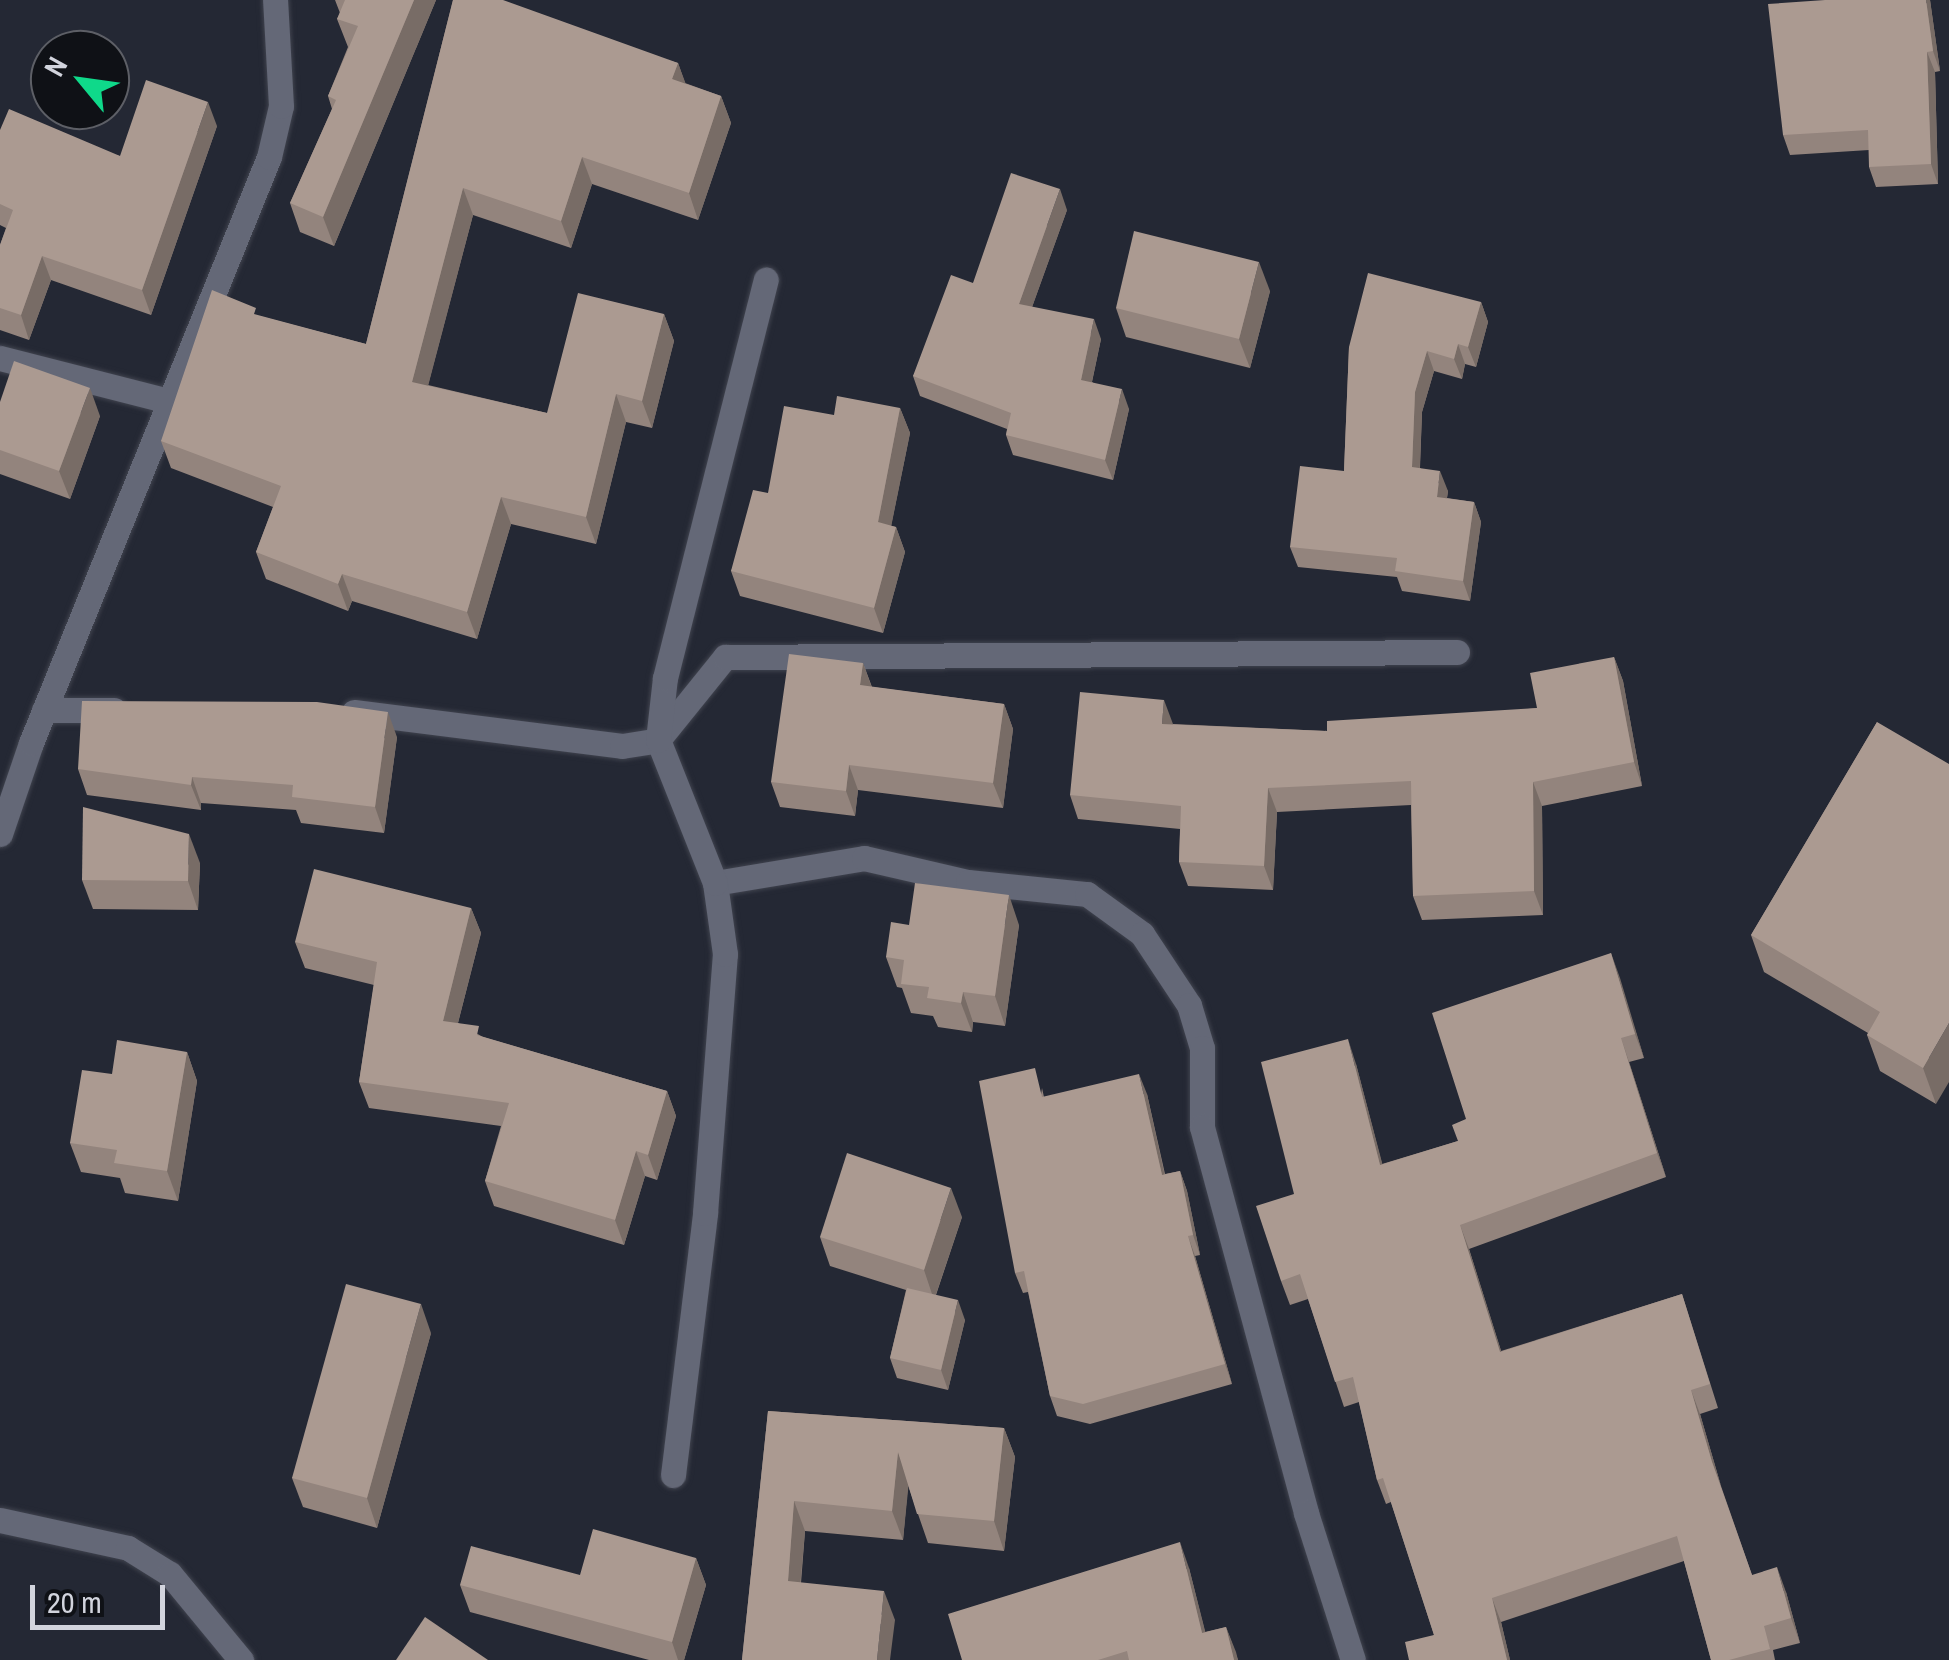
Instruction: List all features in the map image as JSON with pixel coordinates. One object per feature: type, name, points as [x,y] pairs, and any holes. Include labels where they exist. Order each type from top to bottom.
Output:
[{"type":"street","points":[[0,834],[44,710],[269,157],[281,106],[275,0]]},
{"type":"street","points":[[672,1475],[705,1212],[725,954],[715,884],[658,740],[665,678],[766,280]]},
{"type":"street","points":[[0,358],[172,402]]},
{"type":"street","points":[[330,712],[386,712],[539,740],[622,746],[658,740],[725,657],[1457,652]]},
{"type":"street","points":[[44,710],[139,710]]},
{"type":"street","points":[[715,884],[864,858],[968,882],[1087,894],[1142,934],[1188,1005],[1202,1048],[1202,1126],[1306,1513],[1353,1660]]},
{"type":"street","points":[[0,1520],[128,1548],[170,1574],[242,1660]]},
{"type":"building","points":[[345,0],[414,0],[323,217],[290,203],[336,100],[328,96],[358,26],[337,19]]},
{"type":"building","points":[[453,0],[503,0],[678,63],[672,79],[721,96],[689,193],[582,157],[561,221],[463,188],[412,382],[547,413],[578,293],[664,314],[642,401],[616,394],[586,517],[501,497],[467,612],[342,574],[338,584],[256,552],[281,486],[161,441],[212,290],[256,308],[254,314],[366,344]]},
{"type":"building","points":[[1926,0],[1933,51],[1927,52],[1931,164],[1869,167],[1868,130],[1783,135],[1768,4]]},
{"type":"building","points":[[146,80],[208,102],[142,290],[42,256],[21,315],[0,308],[0,245],[13,210],[0,204],[0,130],[9,109],[30,118],[30,130],[59,130],[120,156]]},
{"type":"building","points":[[1011,173],[1060,189],[1019,304],[1094,319],[1081,380],[1122,389],[1105,460],[1006,435],[1011,413],[913,376],[951,275],[973,283]]},
{"type":"building","points":[[1134,231],[1259,262],[1239,339],[1116,308]]},
{"type":"building","points":[[1368,273],[1481,302],[1468,347],[1458,344],[1454,359],[1427,351],[1415,392],[1412,467],[1440,471],[1437,497],[1474,502],[1463,581],[1395,571],[1397,558],[1290,547],[1300,466],[1344,471],[1349,347]]},
{"type":"building","points":[[14,361],[90,388],[59,471],[0,450],[0,402]]},
{"type":"building","points":[[837,396],[900,408],[878,522],[896,527],[874,608],[731,571],[753,490],[768,493],[784,406],[834,415]]},
{"type":"building","points":[[789,654],[863,663],[860,685],[1004,704],[993,783],[849,765],[846,791],[771,782]]},
{"type":"building","points":[[1614,657],[1634,762],[1533,782],[1534,891],[1413,896],[1411,781],[1268,788],[1264,866],[1179,862],[1181,806],[1070,795],[1080,692],[1164,700],[1162,724],[1327,731],[1327,721],[1537,708],[1530,673]]},
{"type":"building","points":[[82,701],[317,702],[388,712],[375,807],[292,797],[293,785],[192,777],[191,785],[78,769]]},
{"type":"building","points":[[1877,722],[1949,764],[1949,1023],[1923,1068],[1867,1035],[1880,1012],[1751,935]]},
{"type":"building","points":[[83,807],[189,834],[188,881],[82,880]]},
{"type":"building","points":[[314,869],[471,908],[443,1021],[479,1026],[477,1035],[667,1091],[648,1155],[636,1151],[615,1220],[485,1181],[509,1103],[359,1082],[377,962],[295,942]]},
{"type":"building","points":[[915,883],[1009,895],[995,996],[963,992],[961,1003],[927,998],[929,987],[901,984],[904,960],[886,957],[891,922],[909,925]]},
{"type":"building","points":[[1611,953],[1635,1034],[1621,1038],[1657,1153],[1460,1225],[1500,1352],[1682,1294],[1710,1384],[1691,1390],[1712,1462],[1752,1575],[1777,1567],[1791,1618],[1764,1626],[1770,1649],[1729,1660],[1711,1660],[1677,1536],[1492,1598],[1507,1660],[1409,1660],[1405,1642],[1434,1635],[1383,1478],[1377,1480],[1353,1377],[1335,1382],[1300,1274],[1281,1281],[1256,1206],[1294,1194],[1261,1062],[1348,1039],[1380,1165],[1458,1141],[1452,1125],[1466,1119],[1432,1013]]},
{"type":"building","points":[[117,1040],[187,1052],[167,1171],[114,1163],[117,1150],[70,1143],[82,1070],[112,1074]]},
{"type":"building","points":[[1035,1068],[1042,1097],[1139,1074],[1162,1175],[1180,1171],[1193,1235],[1188,1236],[1225,1364],[1083,1404],[1050,1396],[1024,1271],[1015,1273],[979,1081]]},
{"type":"building","points":[[847,1153],[951,1188],[924,1270],[820,1237]]},
{"type":"building","points":[[346,1284],[421,1304],[367,1498],[292,1478]]},
{"type":"building","points":[[907,1288],[958,1300],[941,1370],[890,1358]]},
{"type":"building","points":[[768,1411],[1004,1428],[994,1521],[917,1514],[898,1452],[892,1511],[794,1501],[788,1581],[884,1591],[877,1660],[742,1660]]},
{"type":"building","points":[[593,1529],[696,1558],[672,1642],[460,1585],[471,1546],[580,1575]]},
{"type":"building","points":[[1180,1542],[1202,1633],[1226,1627],[1234,1660],[1129,1660],[1127,1651],[1098,1660],[962,1660],[948,1614]]},
{"type":"building","points":[[425,1617],[488,1660],[396,1660]]}]
